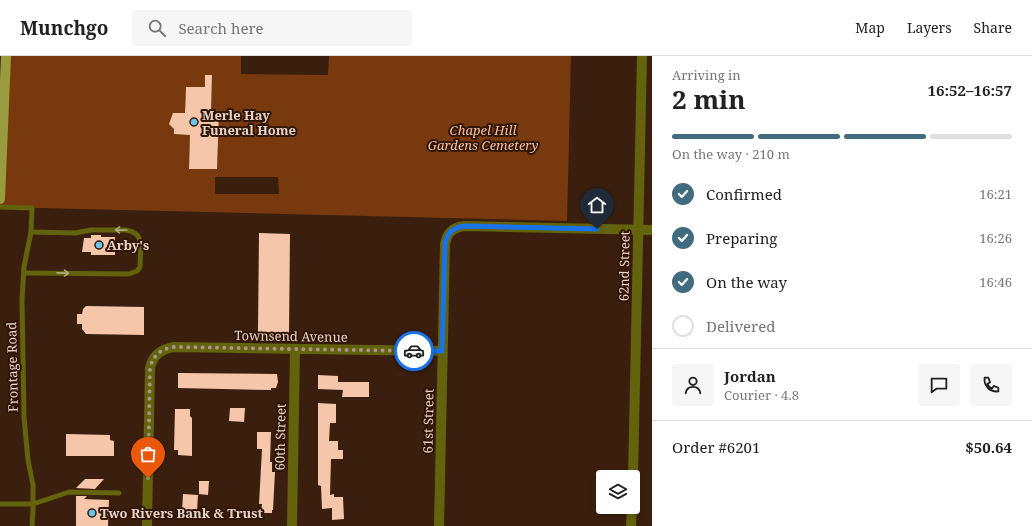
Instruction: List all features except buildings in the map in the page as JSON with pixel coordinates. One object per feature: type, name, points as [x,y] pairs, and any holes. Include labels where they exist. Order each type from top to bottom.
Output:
[{"type":"main road","points":[[0,199],[6,56]]},
{"type":"street","name":"62nd Street","points":[[632,470],[642,56]]},
{"type":"street","name":"61st Street","points":[[439,526],[445,244],[450,232],[457,227],[464,226],[638,229]]},
{"type":"street","points":[[638,229],[652,230]]},
{"type":"street","name":"Townsend Avenue","points":[[147,526],[150,368],[157,353],[166,348],[174,347],[442,351]]},
{"type":"street","name":"60th Street","points":[[292,526],[295,349]]},
{"type":"street","points":[[631,526],[632,514]]},
{"type":"lane","name":"Frontage Road","points":[[0,207],[32,208],[31,232],[24,273],[22,300],[24,417],[28,460],[33,485],[32,526]]},
{"type":"lane","points":[[24,273],[129,274],[137,271],[140,267],[139,238],[136,234],[126,230],[91,230],[75,233],[31,232]]},
{"type":"lane","points":[[0,504],[33,504],[70,492],[119,493]]},
{"type":"green space","name":"Chapel Hill Gardens Cemetery","points":[[6,56],[241,56],[241,74],[328,75],[329,56],[571,56],[567,221],[0,207]],"holes":[[[205,75],[212,75],[211,113],[219,114],[217,169],[189,169],[190,141],[195,135],[174,134],[173,113],[195,113],[185,107],[186,87],[205,87]],[[215,177],[278,177],[279,194],[215,194]]]},
{"type":"way so far","points":[[148,478],[150,368],[157,353],[166,348],[414,351]]},
{"type":"place","name":"Merle Hay Funeral Home","points":[[194,122]]},
{"type":"place","name":"Arby's","points":[[99,245]]},
{"type":"place","name":"Two Rivers Bank & Trust","points":[[92,513]]},
{"type":"route","points":[[414,351],[442,351],[445,244],[450,232],[457,227],[597,229]]}]
